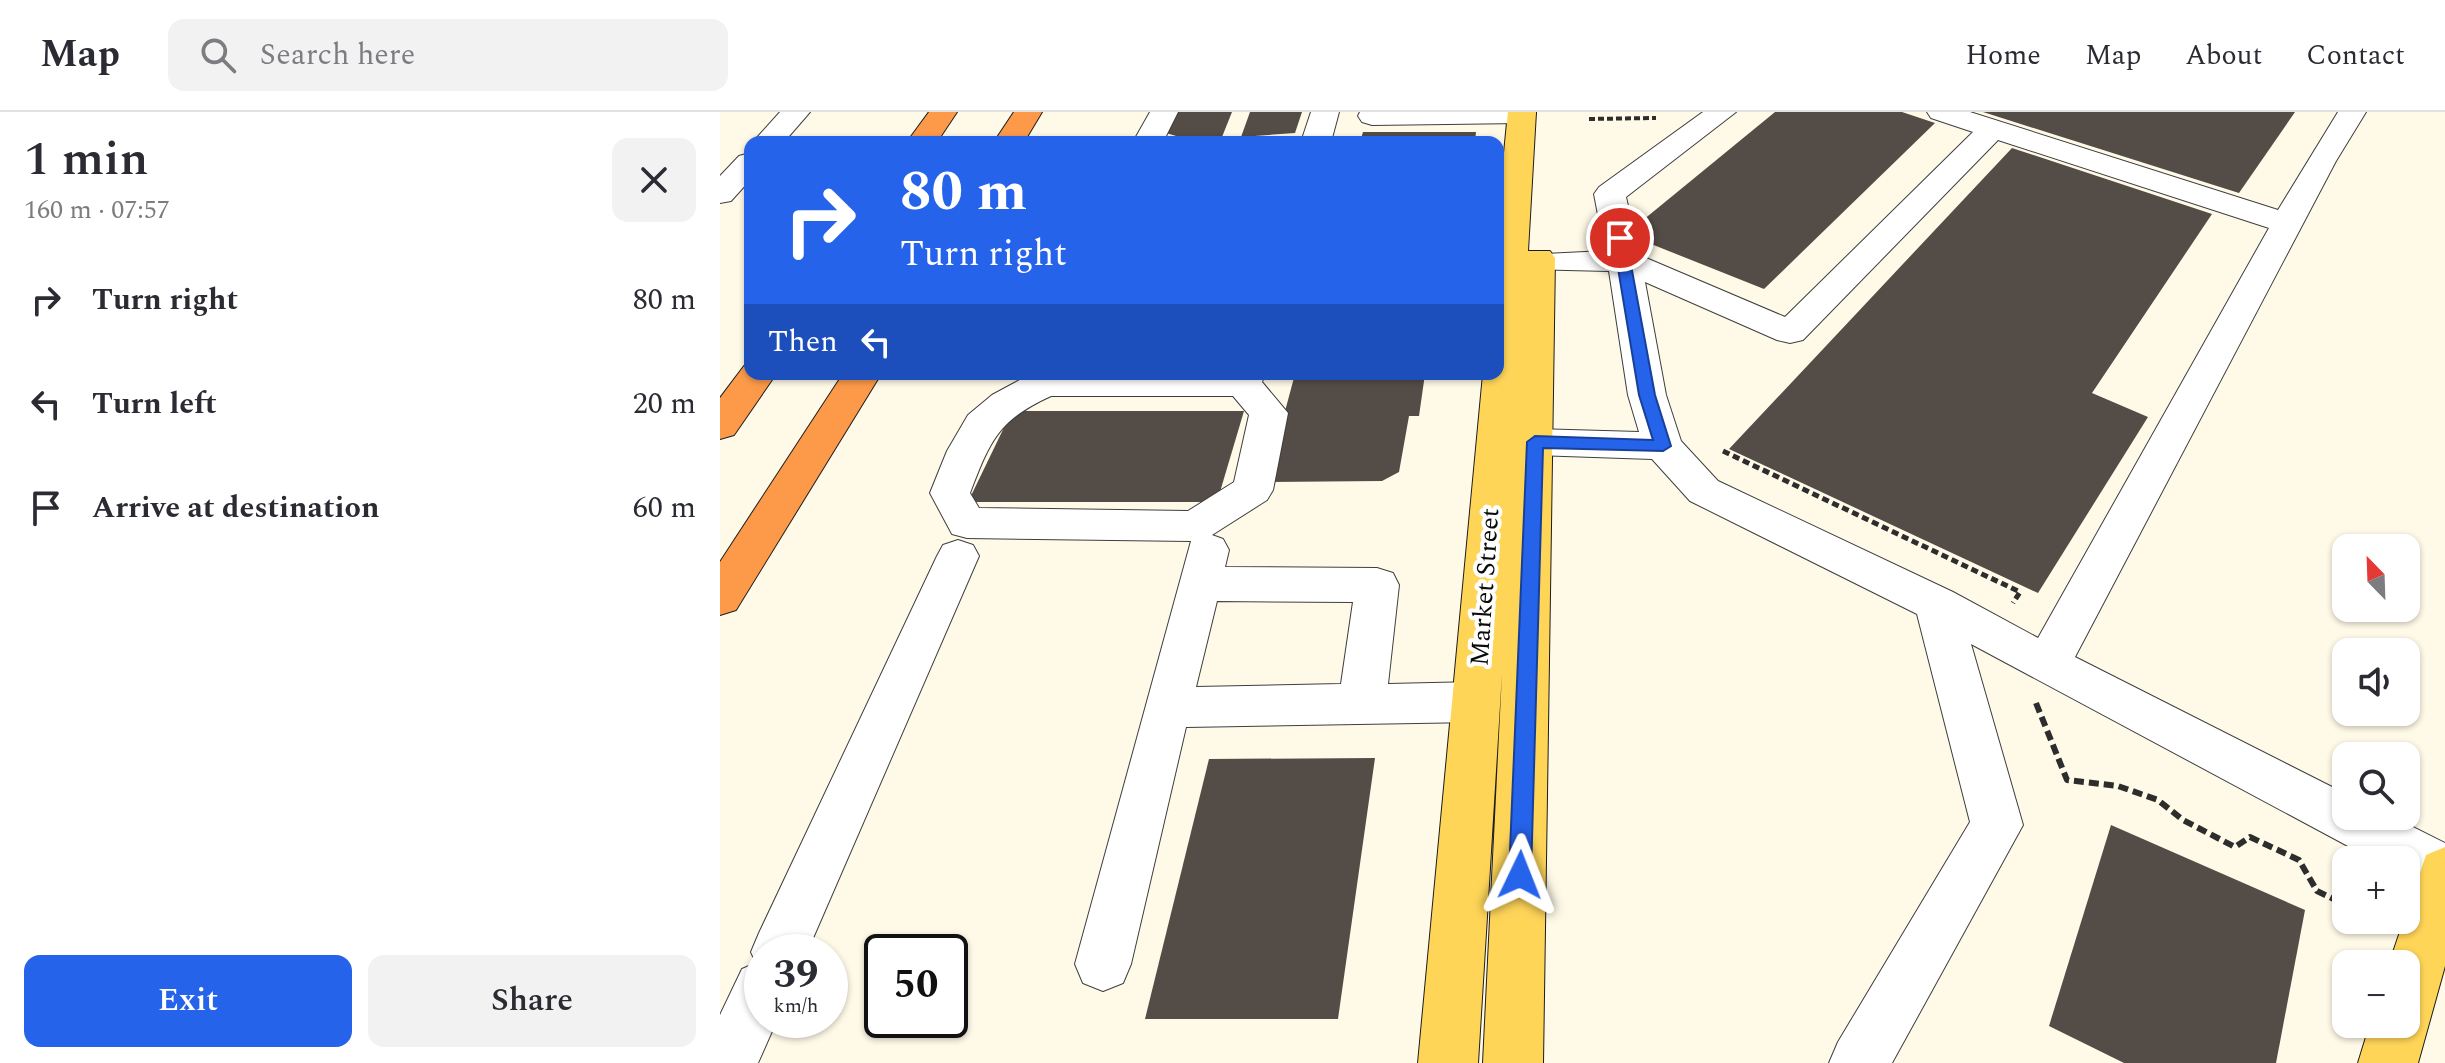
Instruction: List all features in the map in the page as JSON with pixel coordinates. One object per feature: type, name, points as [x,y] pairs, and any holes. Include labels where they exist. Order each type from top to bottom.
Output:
[{"type":"highway","points":[[926,136],[943,112]]},
{"type":"highway","points":[[1013,136],[1028,112]]},
{"type":"highway","points":[[720,426],[753,380]]},
{"type":"highway","points":[[720,598],[858,380]]},
{"type":"main road","name":"Market Street","points":[[1504,251],[1506,219],[1531,113]]},
{"type":"main road","name":"Market Street","points":[[1513,1063],[1535,442],[1537,262],[1531,113]]},
{"type":"main road","name":"Market Street","points":[[1448,1063],[1476,702],[1496,380]]},
{"type":"main road","points":[[1483,1063],[1486,1059],[1497,898],[1521,843]]},
{"type":"main road","points":[[2420,955],[2445,871]]},
{"type":"main road","points":[[2388,1063],[2395,1038]]},
{"type":"lane","points":[[774,136],[796,112]]},
{"type":"lane","points":[[1151,136],[1164,112]]},
{"type":"lane","points":[[1318,136],[1325,112]]},
{"type":"lane","points":[[1722,112],[1610,194],[1647,395],[1663,446],[1704,491],[1937,604],[2047,665],[2445,871]]},
{"type":"lane","points":[[1941,112],[2287,223]]},
{"type":"lane","points":[[2047,665],[2287,223],[2352,112]]},
{"type":"lane","points":[[1372,116],[1531,113]]},
{"type":"lane","points":[[1537,262],[1624,261],[1790,332],[1993,129]]},
{"type":"lane","points":[[720,194],[744,168]]},
{"type":"lane","points":[[1046,380],[1003,402],[975,429],[950,493],[967,523],[1195,526],[1253,490],[1269,413],[1246,380]]},
{"type":"lane","points":[[1535,442],[1663,446]]},
{"type":"lane","points":[[787,934],[958,556]]},
{"type":"lane","points":[[1103,964],[1204,567],[1377,585],[1362,704]]},
{"type":"lane","points":[[1859,1063],[1997,825],[1937,604]]},
{"type":"lane","points":[[1167,707],[1476,702]]},
{"type":"lane","points":[[728,1063],[744,1028]]},
{"type":"building","points":[[1176,112],[1232,112],[1222,136],[1176,136],[1166,133]]},
{"type":"building","points":[[1250,112],[1302,112],[1295,133],[1241,136]]},
{"type":"building","points":[[1775,112],[1902,112],[1935,123],[1764,289],[1626,234]]},
{"type":"building","points":[[1983,112],[2295,112],[2239,193]]},
{"type":"building","points":[[1363,132],[1476,132],[1476,136],[1362,136]]},
{"type":"building","points":[[2012,148],[2212,214],[2092,393],[2148,417],[2038,593],[1729,449]]},
{"type":"building","points":[[1293,380],[1424,380],[1419,416],[1409,416],[1399,472],[1382,481],[1266,482]]},
{"type":"building","points":[[1012,411],[1244,411],[1217,502],[968,502]]},
{"type":"building","points":[[1375,758],[1338,1019],[1145,1019],[1209,759]]},
{"type":"building","points":[[2111,825],[2305,910],[2276,1063],[2124,1063],[2049,1026]]},
{"type":"route","points":[[1520,875],[1535,442],[1663,446],[1647,395],[1620,238]]}]
